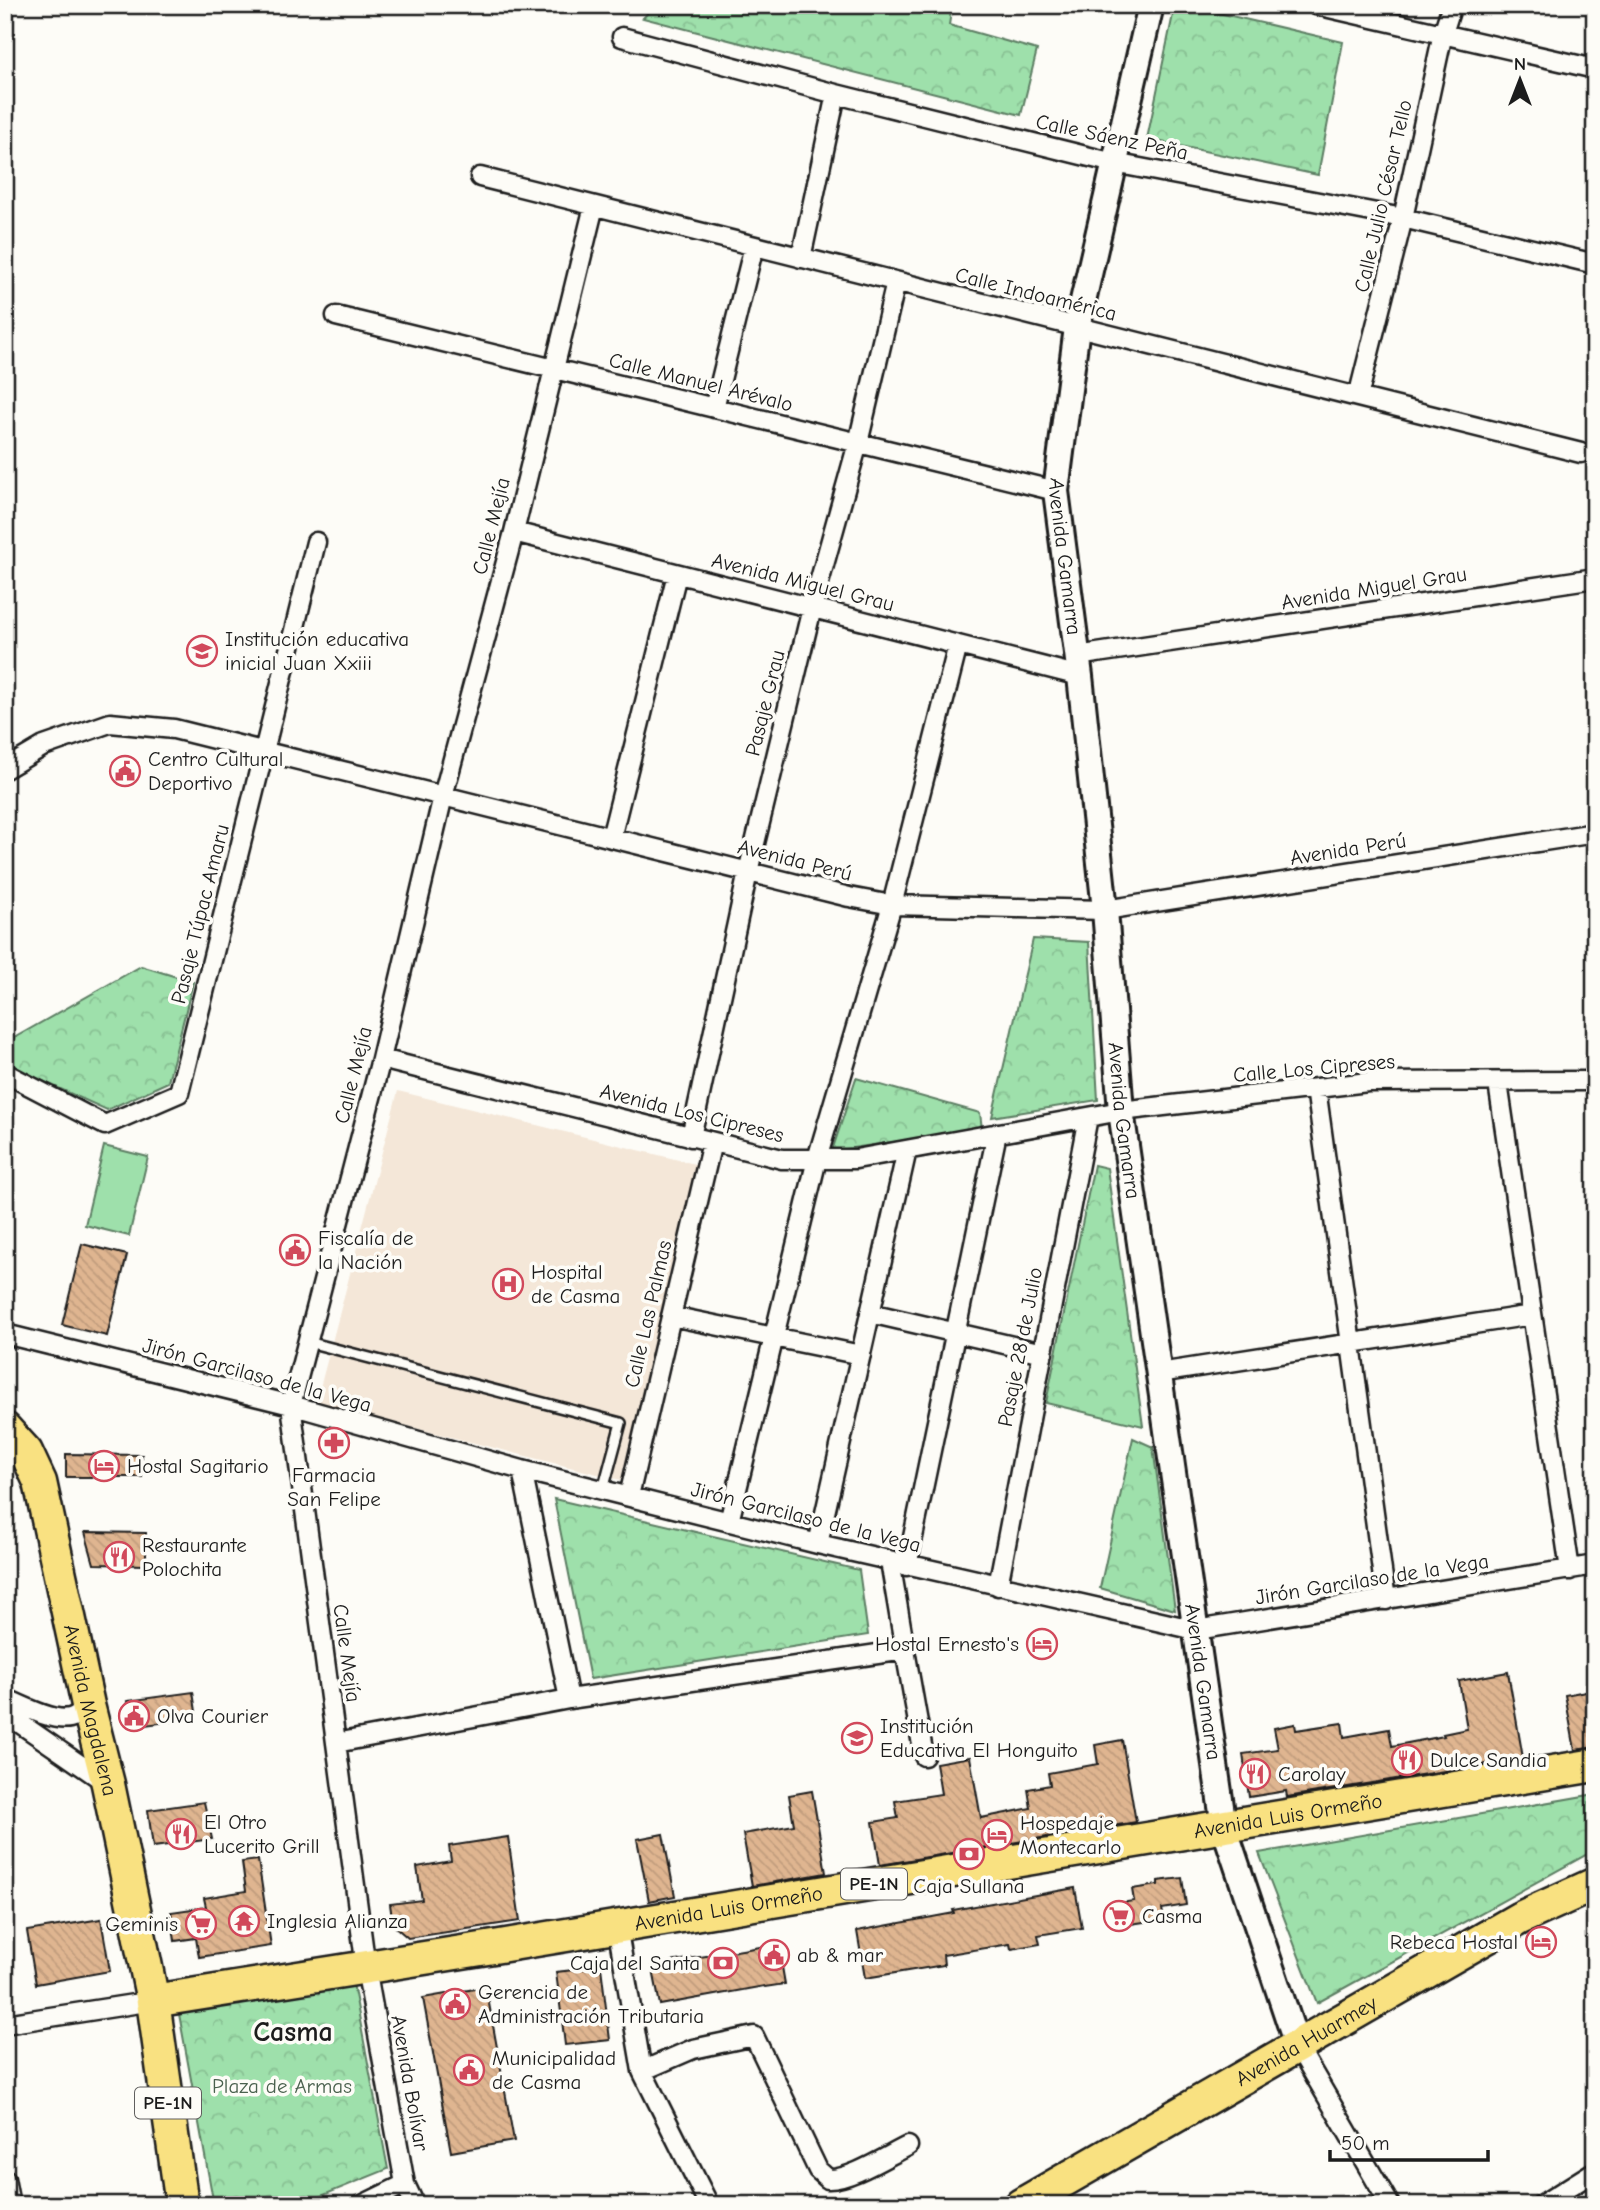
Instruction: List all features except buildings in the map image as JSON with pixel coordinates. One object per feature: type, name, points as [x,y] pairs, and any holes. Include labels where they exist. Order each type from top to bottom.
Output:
[{"type":"highway","name":"Avenida Magdalena","points":[[5,1429],[26,1452],[40,1482],[88,1705],[108,1784],[153,2001]]},
{"type":"highway","name":"Avenida Luis Ormeño","points":[[153,2001],[1595,1765]]},
{"type":"highway","name":"Avenida Huarmey","points":[[1021,2205],[1520,1918],[1595,1884]]},
{"type":"highway","name":"PE-1N","points":[[153,2001],[182,2205]]},
{"type":"street","name":"Avenida Gamarra","points":[[1151,5],[1077,327],[1056,491],[1105,910],[1121,1111],[1224,1826],[1297,2045],[1390,2205]]},
{"type":"street","points":[[1315,5],[1595,69]]},
{"type":"street","name":"Calle Julio César Tello","points":[[1358,397],[1404,218],[1443,33],[1452,5]]},
{"type":"street","name":"Calle Sáenz Peña","points":[[622,37],[836,94],[1114,163],[1404,218],[1595,264]]},
{"type":"street","points":[[801,258],[836,94]]},
{"type":"street","name":"Calle Indoamérica","points":[[480,177],[1581,453]]},
{"type":"street","name":"Calle Mejía","points":[[366,1968],[291,1405],[381,1059],[443,796],[514,533],[594,206]]},
{"type":"street","points":[[714,408],[754,246]]},
{"type":"street","name":"Pasaje Grau","points":[[691,1137],[748,872],[812,608],[858,443],[896,282]]},
{"type":"street","name":"Calle Manuel Arévalo","points":[[336,316],[1056,491]]},
{"type":"street","name":"Avenida Miguel Grau","points":[[514,533],[958,645],[1078,666],[1595,578]]},
{"type":"street","name":"Pasaje Túpac Amaru","points":[[5,1073],[105,1125],[179,1093],[316,542]]},
{"type":"street","points":[[611,838],[677,574]]},
{"type":"street","points":[[729,1522],[817,1159],[892,905],[958,645]]},
{"type":"street","name":"Avenida Perú","points":[[5,769],[44,746],[110,723],[174,729],[849,897],[892,905],[1105,910],[1595,834]]},
{"type":"street","name":"Avenida Los Cipreses","points":[[381,1059],[782,1159],[856,1159],[1121,1111]]},
{"type":"street","name":"Calle Los Cipreses","points":[[1121,1111],[1368,1082],[1595,1081]]},
{"type":"street","points":[[1498,1083],[1570,1570]]},
{"type":"street","points":[[1316,1088],[1387,1600]]},
{"type":"street","name":"Pasaje 28 de Julio","points":[[998,1586],[1088,1117]]},
{"type":"street","points":[[924,1756],[905,1650],[899,1564],[956,1333],[997,1133]]},
{"type":"street","name":"Calle Las Palmas","points":[[629,1496],[712,1142]]},
{"type":"street","points":[[818,1544],[907,1150]]},
{"type":"street","points":[[870,1313],[1042,1353]]},
{"type":"street","points":[[1159,1373],[1532,1315]]},
{"type":"street","points":[[671,1316],[860,1355]]},
{"type":"street","name":"Jirón Garcilaso de la Vega","points":[[9,1337],[291,1405],[522,1470],[899,1564],[1196,1630],[1595,1566]]},
{"type":"street","points":[[522,1470],[569,1699]]},
{"type":"street","points":[[336,1743],[569,1699],[905,1650]]},
{"type":"street","points":[[5,1698],[54,1718],[68,1719],[79,1714],[88,1705]]},
{"type":"street","points":[[5,1713],[108,1784]]},
{"type":"street","points":[[617,1926],[642,2071],[709,2205]]},
{"type":"street","name":"Avenida Bolívar","points":[[366,1968],[405,2184],[415,2205]]},
{"type":"street","points":[[5,2024],[153,2001]]},
{"type":"street","points":[[642,2071],[693,2049],[754,2036],[818,2170],[828,2179],[836,2179],[908,2146]]},
{"type":"street","points":[[1541,2205],[1595,2171]]},
{"type":"street","points":[[5,2179],[10,2205]]},
{"type":"street","points":[[362,2205],[405,2184]]},
{"type":"lane","points":[[308,1342],[621,1423],[603,1490]]},
{"type":"shaded area","name":"Hospital de Casma","points":[[398,1091],[699,1165],[621,1480],[316,1403]]},
{"type":"green space","points":[[655,5],[952,5],[949,25],[1037,50],[1021,115],[643,18]]},
{"type":"green space","points":[[1175,5],[1343,42],[1318,175],[1147,139]]},
{"type":"green space","points":[[1033,939],[1089,942],[1098,1100],[992,1117]]},
{"type":"green space","points":[[141,966],[193,982],[168,1082],[107,1110],[5,1064],[5,1043]]},
{"type":"green space","points":[[856,1078],[980,1113],[982,1129],[832,1151]]},
{"type":"green space","points":[[104,1146],[148,1157],[129,1236],[85,1225]]},
{"type":"green space","points":[[1094,1165],[1107,1168],[1143,1426],[1046,1403]]},
{"type":"green space","points":[[1133,1438],[1153,1447],[1175,1610],[1100,1588]]},
{"type":"green space","points":[[554,1499],[859,1570],[868,1635],[590,1679]]},
{"type":"green space","points":[[1595,1794],[1595,1850],[1317,2003],[1259,1853]]},
{"type":"green space","name":"Plaza de Armas","points":[[351,1973],[388,2169],[299,2205],[214,2205],[177,2003]]},
{"type":"place","name":"Institución educativa inicial Juan Xxiii","points":[[202,651]]},
{"type":"place","name":"Centro Cultural Deportivo","points":[[125,771]]},
{"type":"place","name":"Fiscalía de la Nación","points":[[295,1250]]},
{"type":"place","name":"Hospital de Casma","points":[[508,1284]]},
{"type":"place","name":"Farmacia San Felipe","points":[[334,1443]]},
{"type":"place","name":"Hostal Sagitario","points":[[104,1466]]},
{"type":"place","name":"Restaurante Polochita","points":[[119,1557]]},
{"type":"place","name":"Hostal Ernesto's","points":[[1042,1644]]},
{"type":"place","name":"Olva Courier","points":[[134,1716]]},
{"type":"place","name":"Institución Educativa El Honguito","points":[[857,1738]]},
{"type":"place","name":"Dulce Sandia","points":[[1407,1760]]},
{"type":"place","name":"Carolay","points":[[1255,1774]]},
{"type":"place","name":"El Otro Lucerito Grill","points":[[181,1834]]},
{"type":"place","name":"Hospedaje Montecarlo","points":[[997,1835]]},
{"type":"place","name":"Caja Sullana","points":[[969,1854]]},
{"type":"place","name":"Casma","points":[[1119,1916]]},
{"type":"place","name":"Inglesia Alianza","points":[[244,1921]]},
{"type":"place","name":"Geminis","points":[[201,1924]]},
{"type":"place","name":"Rebeca Hostal","points":[[1541,1942]]},
{"type":"place","name":"ab & mar","points":[[774,1955]]},
{"type":"place","name":"Caja del Santa","points":[[723,1963]]},
{"type":"place","name":"Gerencia de Administración Tributaria","points":[[455,2004]]},
{"type":"place","name":"Municipalidad de Casma","points":[[469,2070]]},
{"type":"district","name":"Casma","points":[[293,2032]]}]
